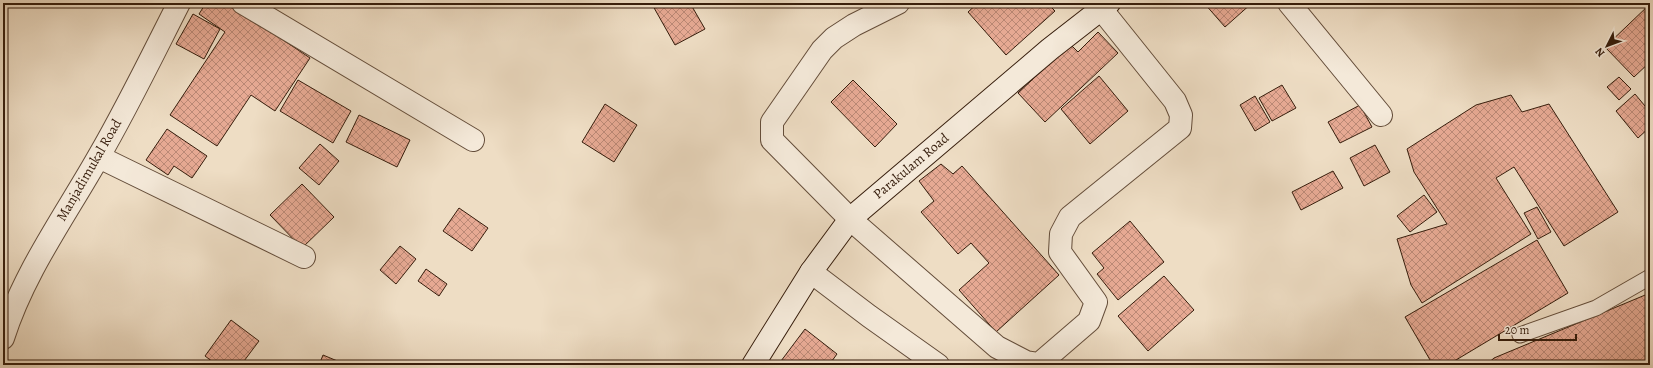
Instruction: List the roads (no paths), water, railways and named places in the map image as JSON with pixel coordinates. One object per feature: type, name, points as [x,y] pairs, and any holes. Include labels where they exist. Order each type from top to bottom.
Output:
[{"type":"street","name":"Manjadimukal Road","points":[[3,338],[8,323],[39,256],[99,157],[179,3]]},
{"type":"street","points":[[243,3],[472,140]]},
{"type":"street","points":[[898,3],[854,24],[834,38],[822,50],[772,122],[772,140],[850,219],[997,347],[1026,362],[1039,364],[1089,321],[1096,302],[1060,252],[1061,234],[1070,217],[1180,128],[1181,115],[1175,100],[1106,6]]},
{"type":"street","points":[[1289,3],[1381,115]]},
{"type":"street","name":"Parakulam Road","points":[[753,365],[811,272],[850,219],[1050,50],[1106,6]]},
{"type":"street","points":[[99,157],[304,257]]},
{"type":"street","points":[[811,272],[869,316],[938,365]]},
{"type":"lane","points":[[1520,336],[1596,308],[1650,277]]}]
